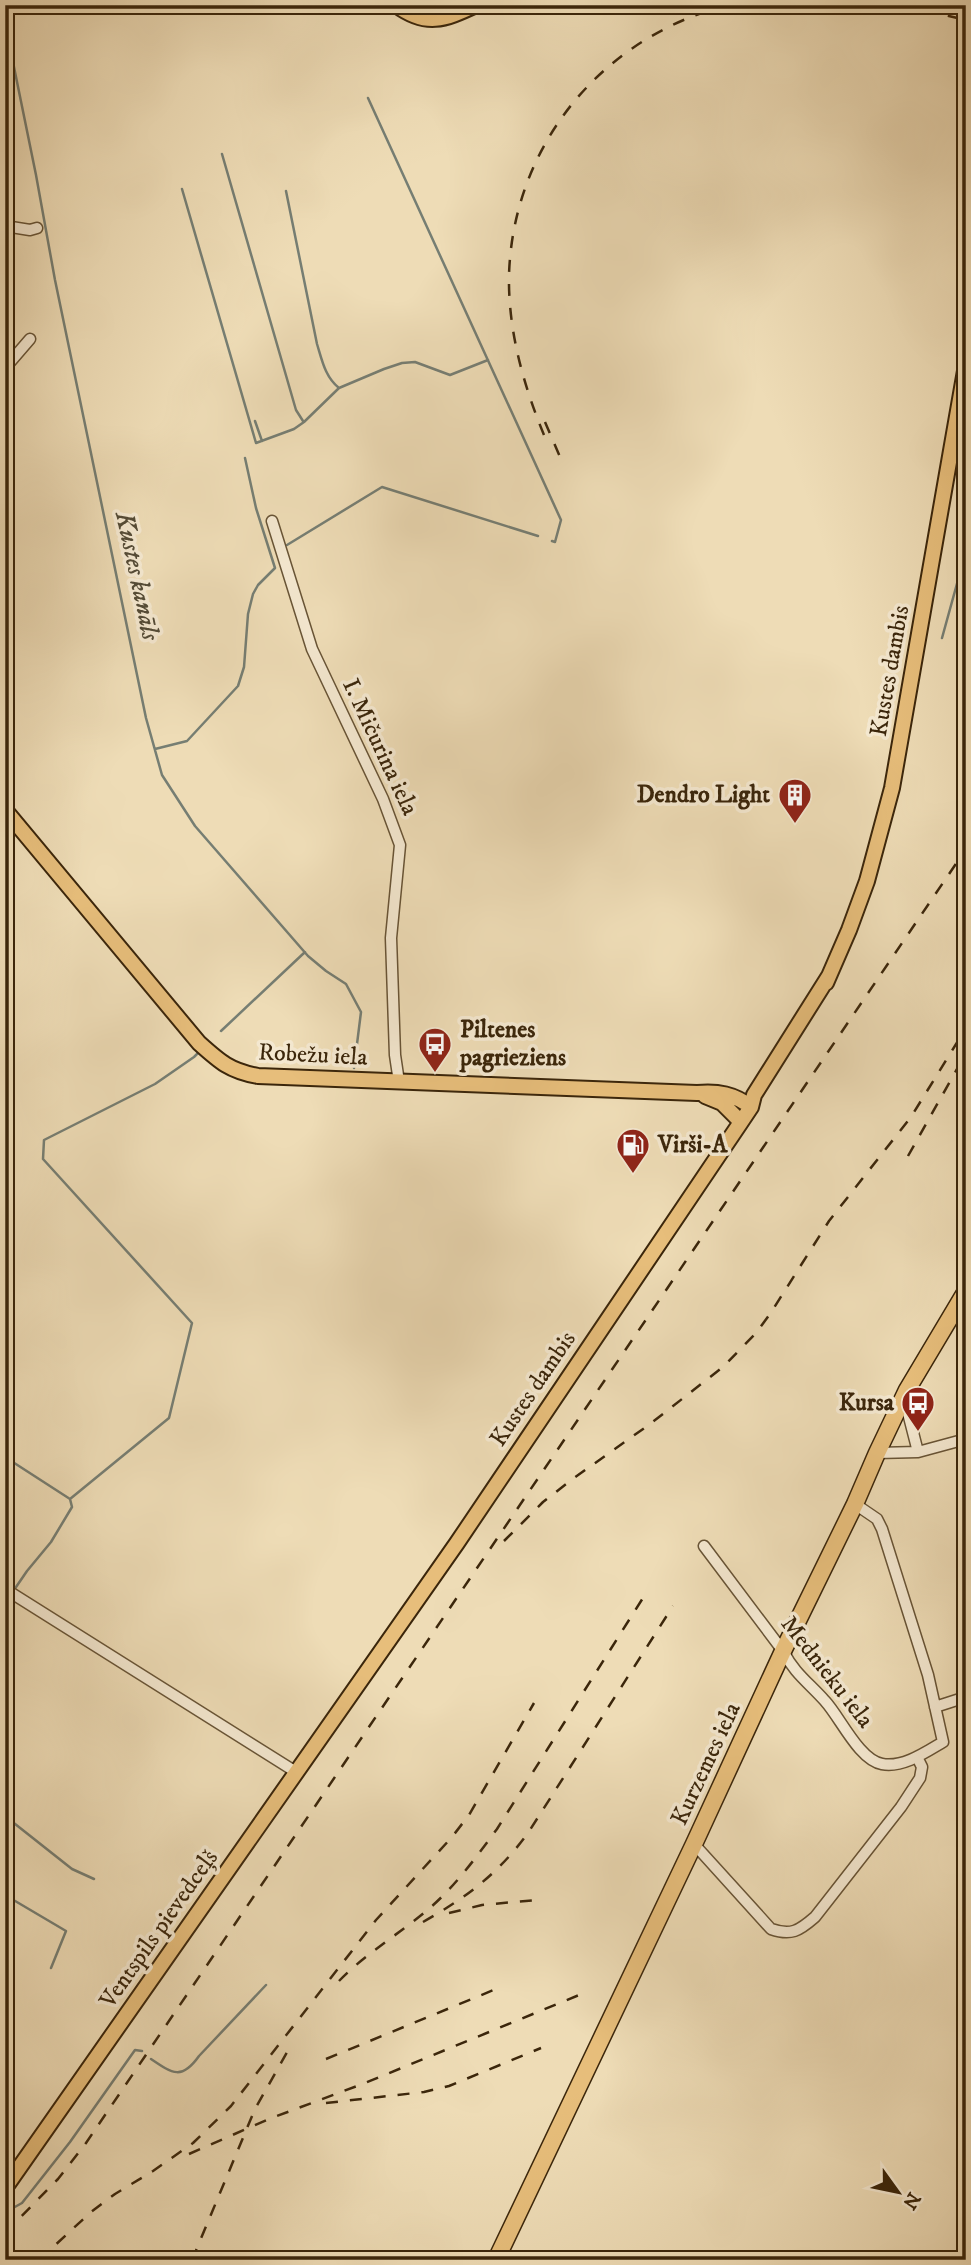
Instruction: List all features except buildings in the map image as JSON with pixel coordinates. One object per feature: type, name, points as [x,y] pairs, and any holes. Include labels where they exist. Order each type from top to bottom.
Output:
[{"type":"highway","name":"Kurzemes iela","points":[[496,2260],[901,1402],[966,1291]]},
{"type":"main road","points":[[396,5],[410,15],[427,20],[450,17],[476,5]]},
{"type":"main road","name":"Kustes dambis","points":[[350,1696],[472,1521],[751,1107],[754,1095],[829,976],[867,881],[892,788],[966,365]]},
{"type":"main road","name":"Robežu iela","points":[[5,810],[199,1043],[221,1063],[238,1073],[399,1082],[697,1093],[712,1091],[740,1098],[751,1107]]},
{"type":"main road","name":"Robežu iela","points":[[697,1093],[722,1103],[741,1122]]},
{"type":"main road","name":"Ventspils pievedceļš","points":[[5,2188],[350,1696]]},
{"type":"street","points":[[5,226],[30,230],[37,228]]},
{"type":"street","points":[[5,368],[30,339]]},
{"type":"street","name":"I. Mičurina iela","points":[[272,520],[312,649],[383,799],[400,845],[391,937],[395,1055],[399,1082]]},
{"type":"street","points":[[901,1402],[907,1409],[918,1452]]},
{"type":"street","points":[[877,1453],[918,1452],[966,1439]]},
{"type":"street","points":[[855,1504],[877,1519],[882,1529],[928,1675],[935,1707],[966,1697]]},
{"type":"street","name":"Mednieku iela","points":[[704,1546],[783,1651],[792,1668],[826,1701],[859,1748],[874,1761],[883,1765],[897,1764],[917,1757],[943,1742],[935,1707]]},
{"type":"street","points":[[5,1589],[296,1772]]},
{"type":"street","points":[[694,1844],[771,1929],[783,1933],[794,1931],[804,1927],[815,1917],[901,1807],[920,1778],[922,1767],[917,1757]]},
{"type":"waterway","name":"Kustes kanāls","points":[[5,23],[146,718],[162,775],[195,826],[308,956],[346,984],[361,1012],[354,1068]]},
{"type":"waterway","points":[[368,98],[561,520],[555,542],[552,541]]},
{"type":"waterway","points":[[222,154],[296,410],[303,421]]},
{"type":"waterway","points":[[182,189],[256,443],[294,429],[339,388],[384,369],[415,362],[450,375],[488,360]]},
{"type":"waterway","points":[[286,191],[317,344],[327,373],[339,388]]},
{"type":"waterway","points":[[255,421],[262,441]]},
{"type":"waterway","points":[[155,749],[187,741],[238,686],[244,667],[248,614],[253,594],[275,568],[256,508],[245,458]]},
{"type":"waterway","points":[[287,545],[382,487],[538,536]]},
{"type":"waterway","points":[[942,638],[966,551]]},
{"type":"waterway","points":[[221,1031],[305,952]]},
{"type":"waterway","points":[[70,1499],[169,1418],[192,1323],[43,1159],[44,1140],[155,1084],[201,1050]]},
{"type":"waterway","points":[[5,1457],[70,1499],[72,1507],[51,1542],[14,1590]]},
{"type":"waterway","points":[[5,1604],[10,1596]]},
{"type":"waterway","points":[[5,1816],[72,1869],[94,1879]]},
{"type":"waterway","points":[[5,1895],[66,1931],[51,1968]]},
{"type":"waterway","points":[[151,2059],[171,2071],[187,2069],[266,1985]]},
{"type":"waterway","points":[[5,2216],[22,2203],[70,2142],[135,2050],[142,2051]]},
{"type":"railway","points":[[544,435],[518,356],[509,296],[514,227],[527,182],[547,141],[573,103],[604,70],[641,42],[683,20],[728,5]]},
{"type":"railway","points":[[901,5],[966,20]]},
{"type":"railway","points":[[545,422],[560,457]]},
{"type":"railway","points":[[5,2233],[58,2179],[86,2143],[966,849]]},
{"type":"railway","points":[[504,1541],[543,1502],[723,1367],[756,1333],[829,1221],[911,1117],[966,1028]]},
{"type":"railway","points":[[908,1156],[966,1053]]},
{"type":"railway","points":[[339,1981],[431,1907],[474,1859],[497,1829],[648,1590]]},
{"type":"railway","points":[[423,1922],[481,1884],[517,1848],[673,1606]]},
{"type":"railway","points":[[39,2260],[91,2212],[193,2143],[231,2106],[376,1920],[469,1815],[534,1703]]},
{"type":"railway","points":[[449,1913],[482,1905],[536,1900]]},
{"type":"railway","points":[[326,2059],[496,1989]]},
{"type":"railway","points":[[189,2154],[269,2119],[365,2083],[584,1993]]},
{"type":"railway","points":[[192,2260],[255,2109],[290,2047]]},
{"type":"railway","points":[[326,2103],[424,2092],[449,2086],[541,2048]]},
{"type":"place","name":"Dendro Light","points":[[795,825]]},
{"type":"place","name":"Piltenes pagrieziens","points":[[435,1074]]},
{"type":"place","name":"Virši-A","points":[[633,1175]]},
{"type":"place","name":"Kursa","points":[[918,1433]]}]
